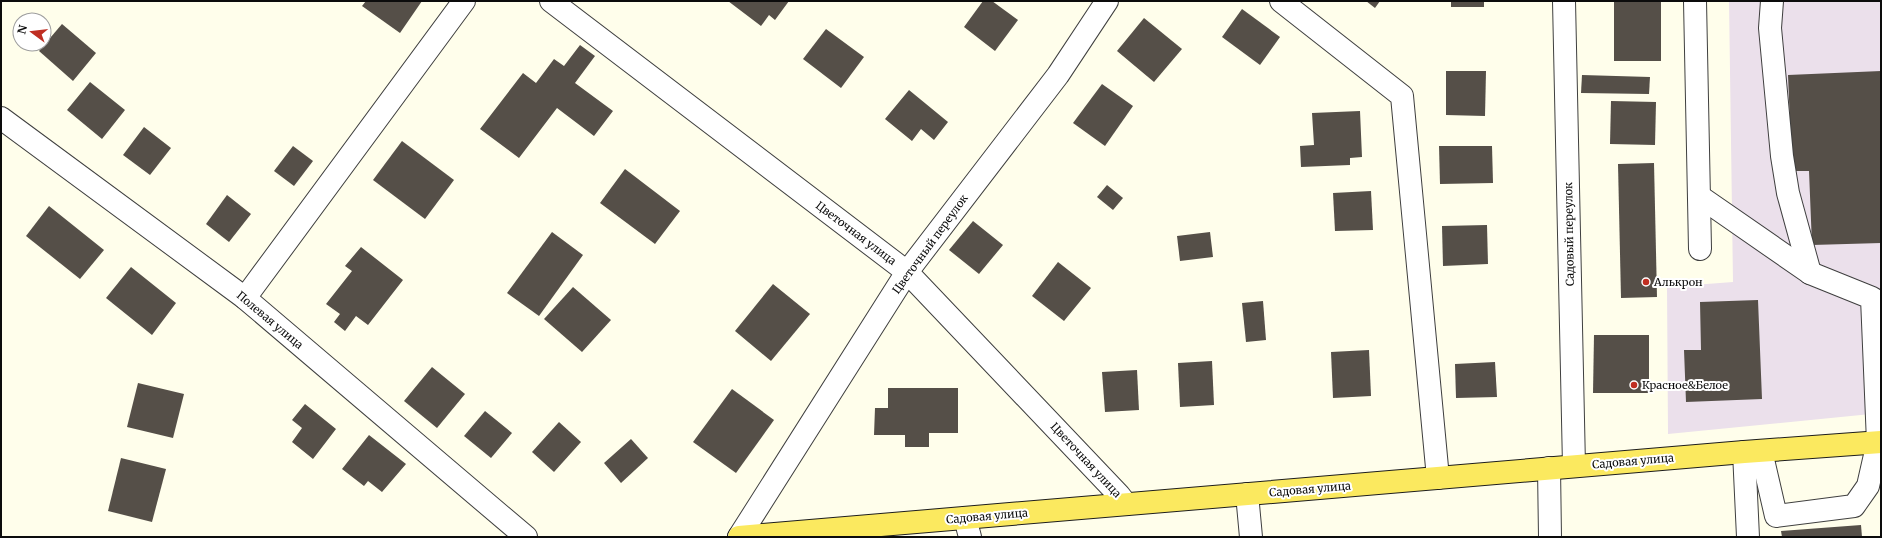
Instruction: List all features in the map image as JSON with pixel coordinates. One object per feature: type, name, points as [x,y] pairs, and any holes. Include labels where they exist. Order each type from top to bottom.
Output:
[{"type":"main road","name":"Садовая улица","points":[[739,537],[967,528],[1126,504],[1753,451],[1880,442]]},
{"type":"street","points":[[245,298],[464,1]]},
{"type":"street","name":"Цветочная улица","points":[[551,1],[907,272],[1126,504]]},
{"type":"street","name":"Цветочный переулок","points":[[739,537],[907,272],[1058,75],[1107,1]]},
{"type":"street","points":[[1281,1],[1402,96],[1438,478]]},
{"type":"street","name":"Садовый переулок","points":[[1564,1],[1574,466]]},
{"type":"street","points":[[1694,1],[1700,249]]},
{"type":"street","points":[[1772,1],[1770,28],[1782,156],[1788,193],[1810,273]]},
{"type":"street","name":"Полевая улица","points":[[1,118],[245,298],[526,537]]},
{"type":"street","points":[[1699,196],[1810,273],[1872,298],[1880,442],[1868,486],[1854,506],[1776,516],[1753,451]]},
{"type":"street","points":[[1748,537],[1753,451]]},
{"type":"street","points":[[1549,468],[1550,537]]},
{"type":"street","points":[[1247,494],[1250,537]]},
{"type":"shaded area","points":[[1729,1],[1881,1],[1881,413],[1668,434],[1667,287],[1733,282]]},
{"type":"building","points":[[366,1],[422,1],[400,33],[362,6]]},
{"type":"building","points":[[728,1],[789,1],[775,20],[769,15],[761,26]]},
{"type":"building","points":[[983,1],[992,1],[1018,20],[995,51],[964,27]]},
{"type":"building","points":[[1366,1],[1380,1],[1375,8]]},
{"type":"building","points":[[1451,1],[1484,1],[1484,7],[1451,7]]},
{"type":"building","points":[[1614,1],[1661,1],[1661,61],[1614,61]]},
{"type":"building","points":[[1242,9],[1280,37],[1260,65],[1222,37]]},
{"type":"building","points":[[1144,18],[1182,49],[1154,82],[1117,51]]},
{"type":"building","points":[[62,24],[96,53],[73,81],[40,52],[52,52],[52,36]]},
{"type":"building","points":[[826,29],[864,57],[841,88],[803,59]]},
{"type":"building","points":[[580,45],[595,56],[575,83],[613,111],[594,136],[557,108],[519,158],[480,129],[523,73],[536,83],[554,59],[564,66]]},
{"type":"building","points":[[1446,71],[1486,71],[1485,116],[1446,115]]},
{"type":"building","points":[[1881,71],[1881,243],[1812,245],[1809,171],[1792,171],[1788,75]]},
{"type":"building","points":[[1582,75],[1650,77],[1649,94],[1581,93]]},
{"type":"building","points":[[90,82],[125,110],[102,139],[67,110]]},
{"type":"building","points":[[1102,84],[1133,106],[1105,146],[1073,123]]},
{"type":"building","points":[[909,90],[948,122],[934,140],[921,129],[912,141],[885,119]]},
{"type":"building","points":[[1611,101],[1656,102],[1655,145],[1610,144]]},
{"type":"building","points":[[1360,111],[1362,157],[1350,158],[1350,165],[1301,167],[1300,146],[1314,145],[1312,113]]},
{"type":"building","points":[[144,127],[171,148],[150,175],[123,155]]},
{"type":"building","points":[[402,141],[454,180],[425,219],[373,180]]},
{"type":"building","points":[[293,146],[313,161],[294,186],[274,171]]},
{"type":"building","points":[[1439,146],[1492,146],[1493,183],[1440,184]]},
{"type":"building","points":[[1654,163],[1657,297],[1621,298],[1618,164]]},
{"type":"building","points":[[625,169],[680,211],[655,244],[600,203]]},
{"type":"building","points":[[1107,185],[1123,198],[1113,210],[1097,197]]},
{"type":"building","points":[[1371,191],[1373,230],[1335,231],[1333,193]]},
{"type":"building","points":[[227,195],[251,214],[229,242],[206,224]]},
{"type":"building","points":[[49,206],[104,250],[80,279],[26,236]]},
{"type":"building","points":[[973,221],[1003,245],[979,274],[949,250]]},
{"type":"building","points":[[1487,225],[1488,264],[1443,266],[1442,226]]},
{"type":"building","points":[[552,232],[583,255],[539,316],[507,293]]},
{"type":"building","points":[[1210,232],[1213,257],[1180,261],[1177,236]]},
{"type":"building","points":[[361,247],[403,280],[368,325],[356,316],[345,331],[334,322],[340,314],[326,304],[352,271],[345,266]]},
{"type":"building","points":[[1058,262],[1091,288],[1064,321],[1032,296]]},
{"type":"building","points":[[131,267],[176,303],[152,335],[106,298]]},
{"type":"building","points":[[773,284],[810,314],[771,361],[735,331]]},
{"type":"building","points":[[573,287],[611,320],[582,352],[544,319]]},
{"type":"building","points":[[1758,300],[1762,399],[1686,402],[1684,350],[1701,350],[1700,302]]},
{"type":"building","points":[[1263,301],[1266,340],[1246,342],[1242,303]]},
{"type":"building","points":[[1594,335],[1649,335],[1649,393],[1593,393]]},
{"type":"building","points":[[1369,350],[1371,396],[1333,398],[1331,352]]},
{"type":"building","points":[[1212,361],[1214,405],[1180,407],[1178,363]]},
{"type":"building","points":[[1495,362],[1497,397],[1456,398],[1455,364]]},
{"type":"building","points":[[432,367],[465,394],[437,428],[404,401]]},
{"type":"building","points":[[1137,370],[1139,410],[1105,412],[1102,372]]},
{"type":"building","points":[[138,383],[184,394],[173,438],[127,427]]},
{"type":"building","points":[[888,388],[958,388],[958,433],[929,433],[929,447],[905,447],[905,435],[874,435],[875,408],[888,408]]},
{"type":"building","points":[[732,389],[774,420],[736,473],[693,442]]},
{"type":"building","points":[[305,404],[336,429],[313,459],[292,442],[302,428],[292,420]]},
{"type":"building","points":[[485,411],[512,433],[491,458],[464,436]]},
{"type":"building","points":[[559,422],[581,442],[554,472],[532,452]]},
{"type":"building","points":[[369,435],[406,464],[382,492],[368,481],[364,486],[342,469]]},
{"type":"building","points":[[631,439],[648,458],[621,483],[604,463]]},
{"type":"building","points":[[121,458],[166,469],[152,522],[108,511]]},
{"type":"building","points":[[1861,525],[1862,537],[1782,537],[1781,531]]},
{"type":"place","name":"Алькрон","points":[[1646,282]]},
{"type":"place","name":"Красное&Белое","points":[[1634,385]]}]
